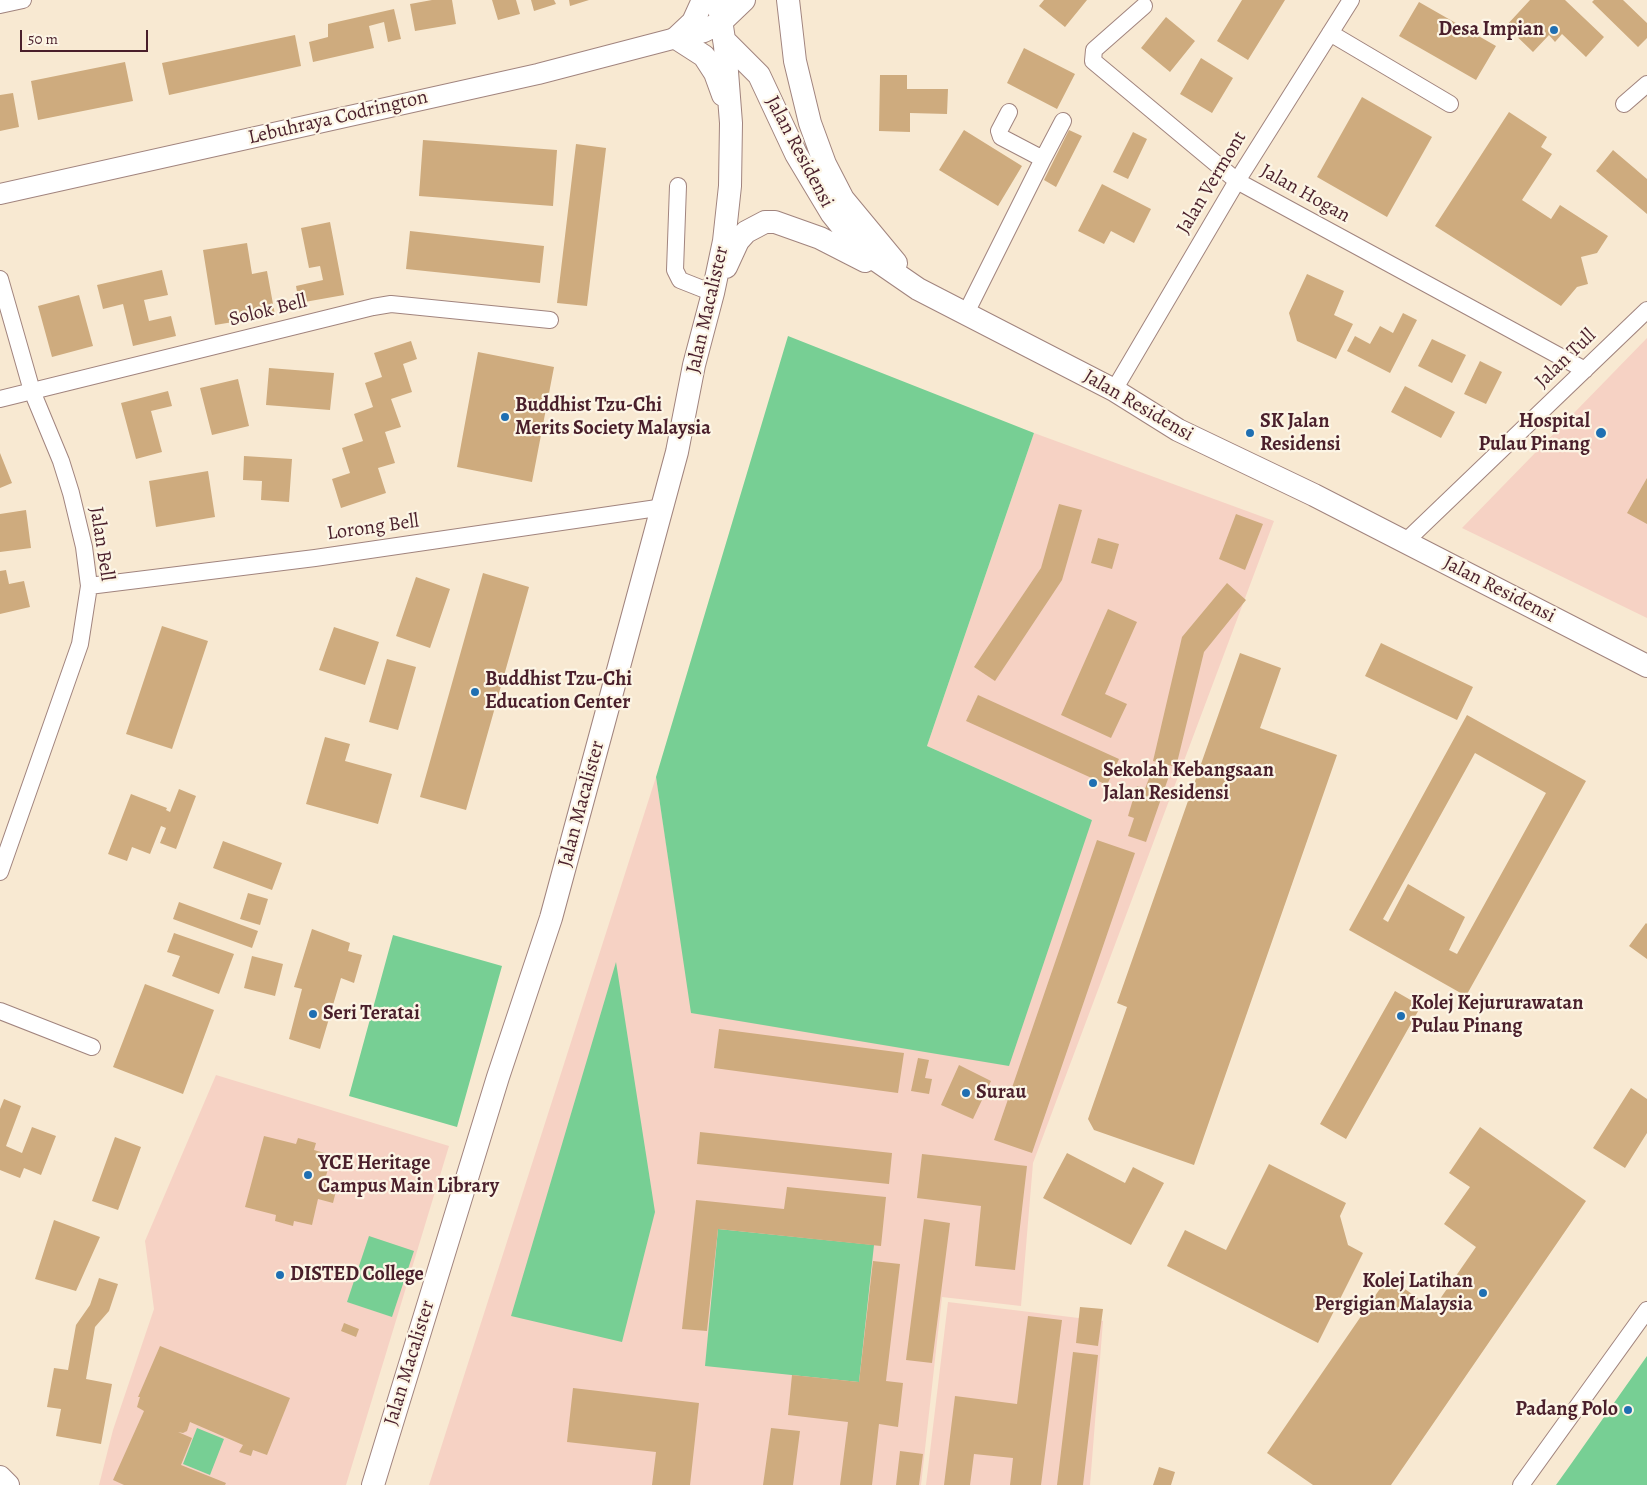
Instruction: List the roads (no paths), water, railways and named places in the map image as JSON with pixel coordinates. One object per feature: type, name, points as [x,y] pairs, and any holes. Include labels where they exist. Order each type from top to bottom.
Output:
[{"type":"main road","points":[[703,0],[693,22],[676,38],[704,56],[715,73],[730,115]]},
{"type":"main road","name":"Jalan Macalister","points":[[373,1485],[498,1077],[550,918],[664,507],[694,365],[714,293],[724,241],[730,186],[730,115],[723,31],[718,0]]},
{"type":"main road","points":[[723,31],[744,0]]},
{"type":"main road","points":[[788,0],[795,61],[804,103],[817,143],[833,181],[854,213],[918,289]]},
{"type":"main road","name":"Lebuhraya Codrington","points":[[676,38],[710,36],[723,31]]},
{"type":"main road","name":"Jalan Residensi","points":[[723,31],[759,75],[796,154],[832,214],[852,239],[873,258],[918,289],[1114,390],[1178,430],[1314,495],[1647,666]]},
{"type":"main road","points":[[714,293],[738,241],[746,232],[765,222],[774,222],[820,238],[918,289]]},
{"type":"main road","points":[[0,1477],[8,1485]]},
{"type":"street","points":[[0,6],[23,0]]},
{"type":"street","name":"Jalan Vermont","points":[[1114,390],[1237,181],[1351,0]]},
{"type":"street","name":"Jalan Hogan","points":[[1144,6],[1094,50],[1093,61],[1237,181],[1585,370]]},
{"type":"street","points":[[1330,33],[1450,104]]},
{"type":"street","name":"Lebuhraya Codrington","points":[[0,194],[538,74],[676,38]]},
{"type":"street","points":[[1624,104],[1647,84]]},
{"type":"street","points":[[1009,112],[999,131],[1001,137],[1043,159]]},
{"type":"street","points":[[966,313],[1064,120]]},
{"type":"street","points":[[678,186],[674,270],[680,280],[714,293]]},
{"type":"street","name":"Jalan Bell","points":[[0,280],[32,390],[61,461],[71,493],[84,547],[89,586],[80,644],[0,872]]},
{"type":"street","name":"Solok Bell","points":[[0,399],[372,307],[391,304],[550,320]]},
{"type":"street","name":"Jalan Tull","points":[[1405,542],[1647,310]]},
{"type":"street","name":"Lorong Bell","points":[[89,586],[307,559],[664,507]]},
{"type":"street","points":[[0,1011],[92,1047]]},
{"type":"street","points":[[1521,1485],[1647,1310]]},
{"type":"place","name":"Desa Impian","points":[[1554,30]]},
{"type":"place","name":"Buddhist Tzu-Chi Merits Society Malaysia","points":[[505,417]]},
{"type":"place","name":"SK Jalan Residensi","points":[[1250,433]]},
{"type":"place","name":"Hospital Pulau Pinang","points":[[1601,433]]},
{"type":"place","name":"Buddhist Tzu-Chi Education Center","points":[[475,692]]},
{"type":"place","name":"Sekolah Kebangsaan Jalan Residensi","points":[[1093,783]]},
{"type":"place","name":"Seri Teratai","points":[[313,1014]]},
{"type":"place","name":"Kolej Kejururawatan Pulau Pinang","points":[[1401,1016]]},
{"type":"place","name":"Surau","points":[[966,1093]]},
{"type":"place","name":"YCE Heritage Campus Main Library","points":[[308,1175]]},
{"type":"place","name":"DISTED College","points":[[280,1275]]},
{"type":"place","name":"Kolej Latihan Pergigian Malaysia","points":[[1483,1293]]},
{"type":"place","name":"Padang Polo","points":[[1628,1410]]}]
